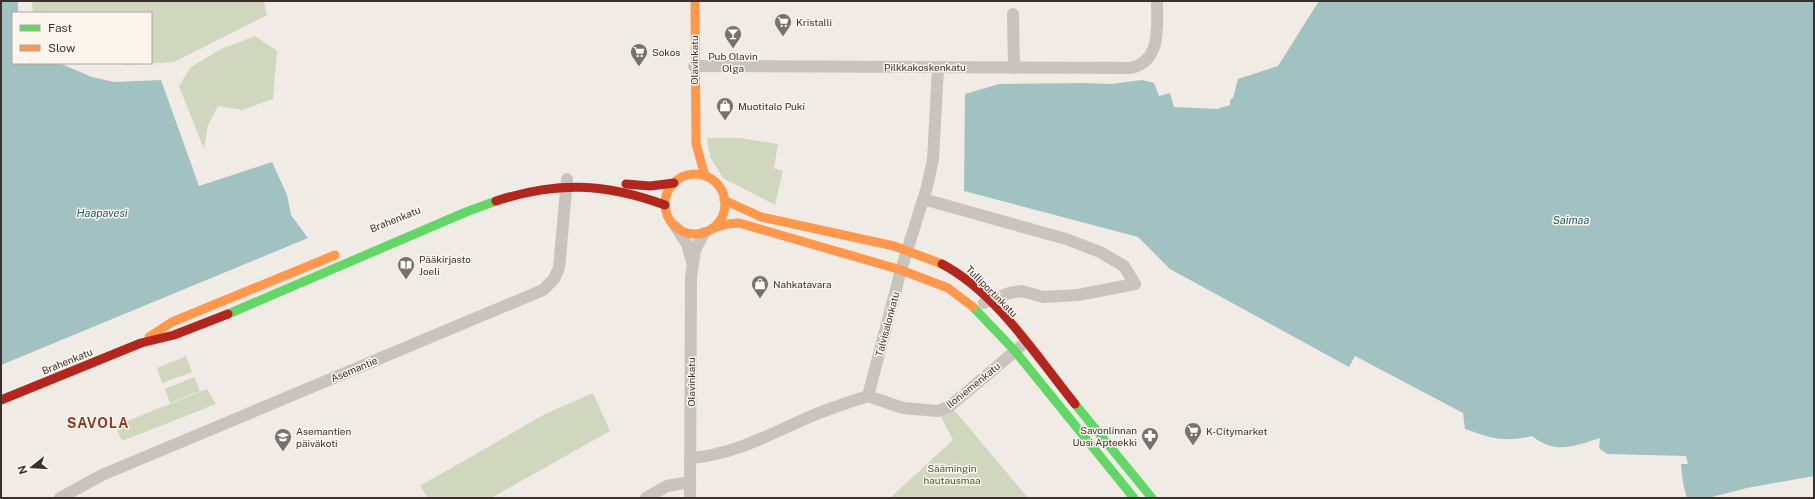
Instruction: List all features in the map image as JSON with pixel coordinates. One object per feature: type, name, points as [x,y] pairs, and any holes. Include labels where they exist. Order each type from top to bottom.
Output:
[{"type":"main road","name":"Olavinkatu","points":[[695,1],[694,66],[696,144],[705,176]]},
{"type":"main road","name":"Olavinkatu","points":[[686,176],[696,144]]},
{"type":"main road","points":[[708,231],[722,217],[724,200],[718,185],[705,176],[696,174],[686,176],[674,183],[666,197],[665,205],[670,221],[676,227],[689,233],[708,231],[727,224],[740,224],[901,270],[948,288],[973,307],[1015,351],[1134,498]]},
{"type":"main road","name":"Brahenkatu","points":[[441,212],[490,193],[545,181],[650,186],[674,183]]},
{"type":"main road","name":"Brahenkatu","points":[[1,400],[141,343],[174,335],[216,320],[502,198],[567,182],[617,189],[665,205]]},
{"type":"main road","name":"Tulliportinkatu","points":[[724,200],[740,205],[748,212],[761,217],[908,249],[938,261],[960,273],[1025,342],[1152,498]]},
{"type":"main road","name":"Brahenkatu","points":[[141,343],[172,322],[341,253]]},
{"type":"street","name":"Pilkkakoskenkatu","points":[[694,66],[1131,68],[1140,66],[1152,55],[1157,34],[1157,1]]},
{"type":"street","points":[[1012,14],[1014,68]]},
{"type":"street","name":"Talvisalonkatu","points":[[868,396],[901,270],[923,199],[933,159],[938,68]]},
{"type":"street","name":"Asemantie","points":[[60,498],[102,475],[543,290],[554,279],[559,268],[567,182]]},
{"type":"street","points":[[923,199],[1066,239],[1100,252],[1124,266],[1135,284],[1078,295],[1043,297],[1022,291],[1009,293],[973,307]]},
{"type":"street","name":"Olavinkatu","points":[[676,227],[687,244],[693,266]]},
{"type":"street","name":"Olavinkatu","points":[[690,498],[691,278],[695,250],[708,231]]},
{"type":"street","name":"Iloniemenkatu","points":[[868,396],[903,408],[938,411],[950,406],[1025,342]]},
{"type":"street","points":[[690,458],[703,457],[740,448],[815,415],[868,396]]},
{"type":"street","points":[[646,498],[667,486],[690,482]]},
{"type":"green space","points":[[32,1],[264,1],[267,15],[174,62],[152,63],[152,12],[33,12]]},
{"type":"green space","points":[[255,36],[277,51],[273,99],[242,110],[218,106],[208,125],[204,149],[179,86],[191,67],[221,49]]},
{"type":"green space","points":[[707,138],[740,138],[778,144],[774,168],[783,171],[775,205],[723,178],[710,157]]},
{"type":"green space","points":[[186,356],[192,372],[162,383],[157,368]]},
{"type":"green space","points":[[194,377],[200,391],[170,403],[165,389]]},
{"type":"green space","points":[[207,389],[216,404],[122,441],[115,426]]},
{"type":"green space","points":[[593,393],[610,431],[491,498],[428,498],[420,486],[545,414]]},
{"type":"green space","name":"Säämingin hautausmaa","points":[[950,406],[1028,498],[890,498],[953,440],[938,411]]},
{"type":"water","name":"Haapavesi","points":[[1,1],[18,1],[18,12],[12,12],[12,64],[61,64],[92,77],[114,82],[161,80],[199,186],[272,162],[287,195],[291,215],[308,238],[1,365]]},
{"type":"water","name":"Saimaa","points":[[1319,1],[1814,1],[1814,476],[1747,488],[1708,498],[1687,498],[1683,483],[1681,464],[1688,464],[1686,456],[1607,454],[1599,448],[1600,438],[1573,446],[1557,447],[1541,442],[1532,436],[1505,439],[1490,437],[1465,429],[1463,413],[1355,356],[1349,367],[1170,269],[1138,237],[964,191],[965,94],[999,84],[1111,84],[1142,80],[1154,83],[1159,96],[1170,93],[1174,107],[1217,109],[1230,105],[1230,100],[1233,98],[1238,79],[1278,66]]},
{"type":"traffic: fast","points":[[228,314],[466,212],[496,201]]},
{"type":"traffic: fast","points":[[973,307],[1015,351],[1134,498]]},
{"type":"traffic: fast","points":[[1075,404],[1152,498]]},
{"type":"traffic: slow","points":[[695,1],[696,144],[705,176]]},
{"type":"traffic: slow","points":[[695,174],[711,179],[716,183],[720,188],[725,204],[720,220],[716,225],[711,229],[695,234],[679,229],[674,225],[670,220],[665,204],[670,188],[674,183],[679,179],[695,174]]},
{"type":"traffic: slow","points":[[724,200],[761,217],[894,246],[942,264]]},
{"type":"traffic: slow","points":[[711,229],[727,224],[739,223],[901,270],[948,288],[973,307]]},
{"type":"traffic: slow","points":[[149,337],[172,322],[335,255]]},
{"type":"traffic: jam","points":[[626,184],[650,186],[674,183]]},
{"type":"traffic: jam","points":[[496,201],[540,190],[581,187],[622,192],[665,205]]},
{"type":"traffic: jam","points":[[942,264],[962,276],[998,308],[1075,404]]},
{"type":"traffic: jam","points":[[1,400],[141,343],[174,335],[228,314]]},
{"type":"place","name":"Kristalli","points":[[783,37]]},
{"type":"place","name":"Pub Olavin Olga","points":[[733,49]]},
{"type":"place","name":"Sokos","points":[[639,67]]},
{"type":"place","name":"Muotitalo Puki","points":[[725,121]]},
{"type":"place","name":"Pääkirjasto Joeli","points":[[406,280]]},
{"type":"place","name":"Nahkatavara","points":[[760,299]]},
{"type":"place","name":"K-Citymarket","points":[[1193,446]]},
{"type":"place","name":"Savonlinnan Uusi Apteekki","points":[[1150,451]]},
{"type":"place","name":"Asemantien päiväkoti","points":[[283,452]]},
{"type":"district","name":"SAVOLA","points":[[98,423]]}]
